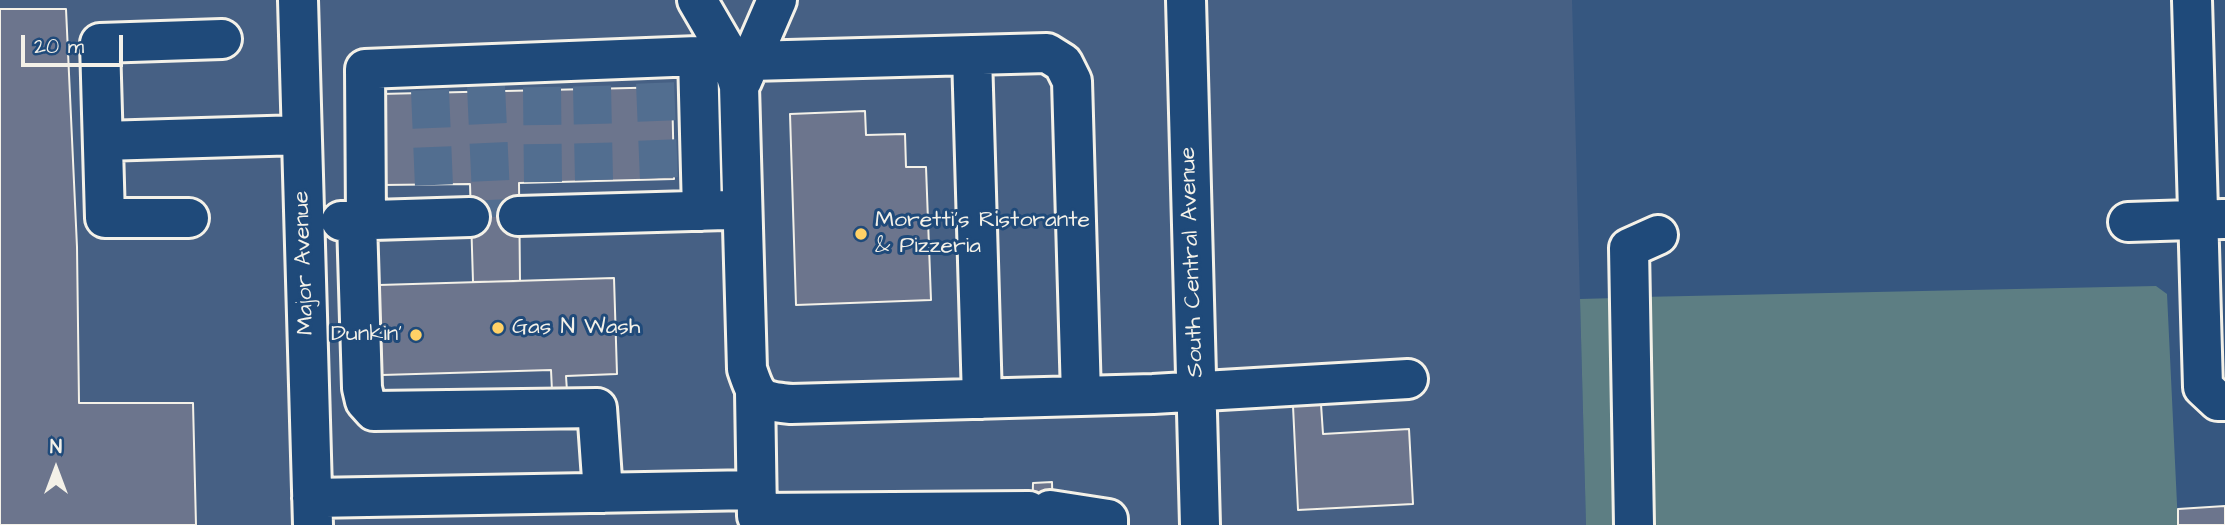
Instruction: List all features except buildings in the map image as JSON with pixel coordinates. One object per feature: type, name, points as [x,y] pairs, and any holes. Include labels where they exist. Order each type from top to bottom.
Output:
[{"type":"street","name":"Major Avenue","points":[[298,0],[312,511]]},
{"type":"street","points":[[697,0],[729,64],[743,210],[747,369],[755,392],[757,510]]},
{"type":"street","points":[[702,211],[729,64],[777,0]]},
{"type":"street","name":"South Central Avenue","points":[[1186,0],[1200,525]]},
{"type":"street","points":[[2192,0],[2212,220],[2203,387],[2218,401],[2225,401]]},
{"type":"street","points":[[189,218],[105,218],[100,43],[222,39]]},
{"type":"street","points":[[603,492],[597,408],[374,411],[365,401],[362,388],[362,220],[365,69],[430,78],[1046,53],[1063,62],[1072,81],[1081,396]]},
{"type":"street","points":[[972,55],[982,399]]},
{"type":"street","points":[[103,141],[302,135]]},
{"type":"street","points":[[535,204],[594,197],[659,196],[702,211],[743,210]]},
{"type":"street","points":[[304,222],[362,220],[446,207]]},
{"type":"street","points":[[2127,222],[2212,220]]},
{"type":"street","points":[[1634,525],[1629,248],[1658,235]]},
{"type":"street","points":[[755,392],[771,402],[791,404],[1081,396],[1408,379]]},
{"type":"street","points":[[312,511],[603,492],[757,510],[1040,510],[1108,519],[1108,525]]},
{"type":"shaded area","points":[[0,0],[1572,0],[1586,525],[0,525]]},
{"type":"green space","points":[[2156,286],[2167,294],[2178,525],[1645,525],[1641,297]]},
{"type":"green space","points":[[1616,298],[1622,525],[1586,525],[1580,299]]},
{"type":"tunnel","points":[[655,83],[659,180]]},
{"type":"tunnel","points":[[486,86],[492,217]]},
{"type":"tunnel","points":[[592,86],[594,180]]},
{"type":"tunnel","points":[[542,87],[543,182]]},
{"type":"tunnel","points":[[430,90],[434,187]]},
{"type":"place","name":"Moretti's Ristorante & Pizzeria","points":[[861,234]]},
{"type":"place","name":"Gas N Wash","points":[[498,328]]},
{"type":"place","name":"Dunkin'","points":[[416,335]]}]
